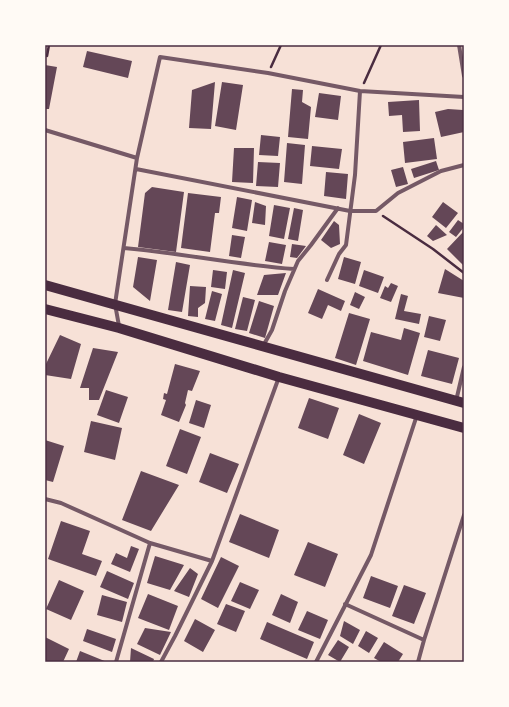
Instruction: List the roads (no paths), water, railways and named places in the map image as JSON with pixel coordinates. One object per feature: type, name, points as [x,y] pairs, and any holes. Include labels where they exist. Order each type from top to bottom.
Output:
[{"type":"main road","points":[[45,285],[460,402]]},
{"type":"main road","points":[[45,309],[119,328],[279,377],[464,428]]},
{"type":"street","points":[[459,45],[464,76]]},
{"type":"street","points":[[119,328],[115,304],[137,158],[160,57],[268,72],[360,91],[464,97]]},
{"type":"street","points":[[327,280],[339,254],[346,245],[355,175],[360,91]]},
{"type":"street","points":[[45,130],[137,158]]},
{"type":"street","points":[[136,169],[350,211],[376,212],[398,193],[441,171],[464,165]]},
{"type":"street","points":[[263,346],[272,330],[285,291],[298,261],[338,208]]},
{"type":"street","points":[[124,248],[294,269]]},
{"type":"street","points":[[460,402],[464,366]]},
{"type":"street","points":[[161,662],[212,561],[279,377]]},
{"type":"street","points":[[316,662],[371,555],[417,415]]},
{"type":"street","points":[[45,499],[61,503],[150,543],[212,561]]},
{"type":"street","points":[[418,662],[464,515]]},
{"type":"street","points":[[116,662],[150,543]]},
{"type":"street","points":[[345,604],[424,640]]}]
